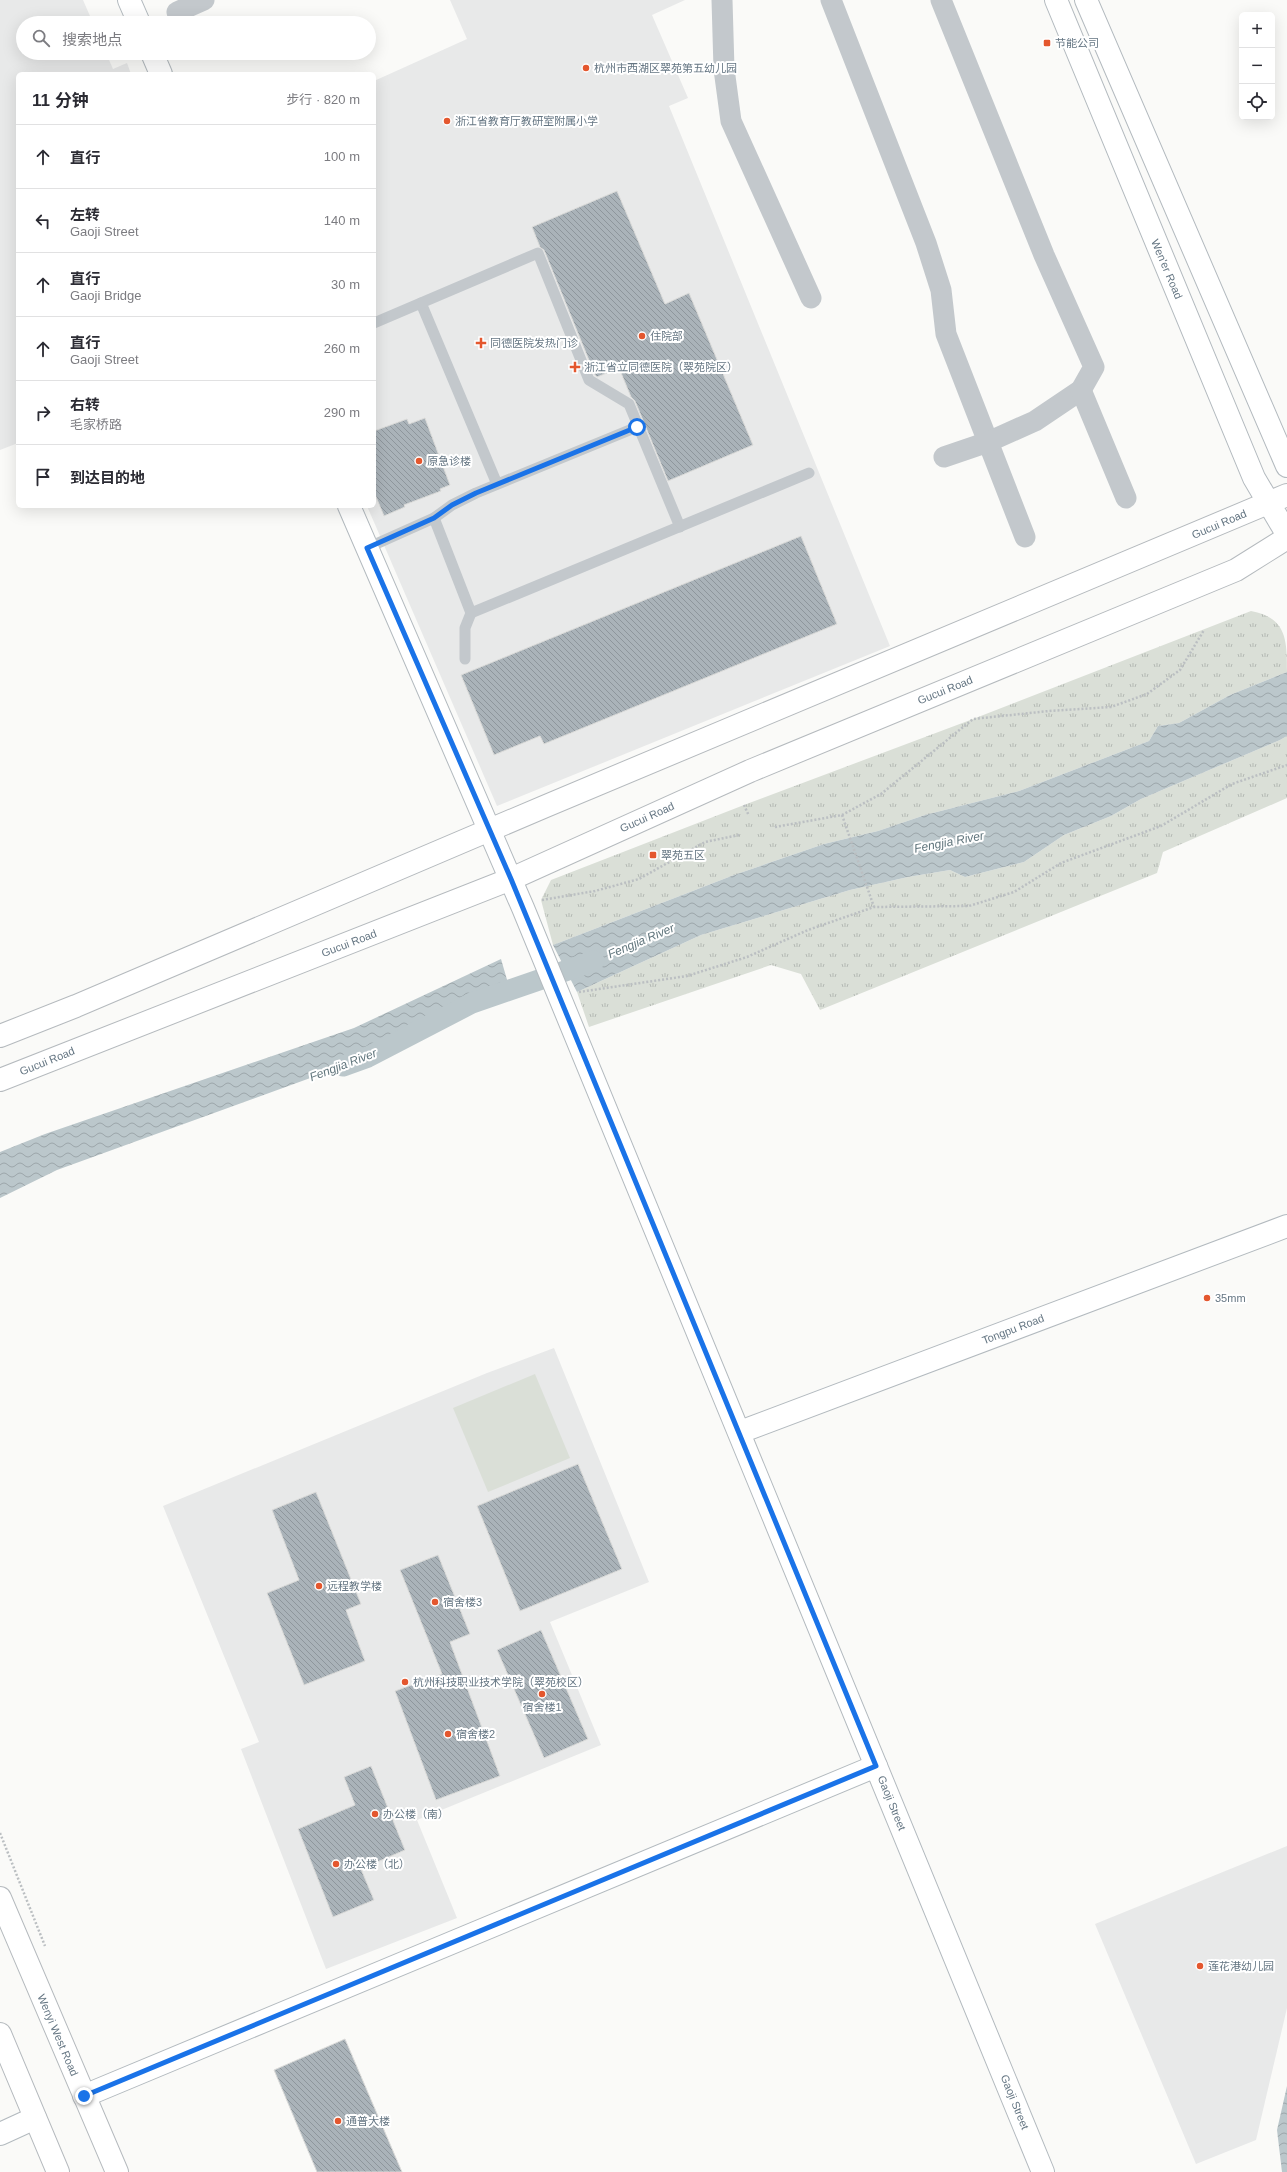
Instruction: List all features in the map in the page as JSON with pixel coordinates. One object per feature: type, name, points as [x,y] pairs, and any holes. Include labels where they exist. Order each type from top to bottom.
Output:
[{"type":"main road","points":[[129,0],[136,16]]},
{"type":"main road","name":"Wen'er Road","points":[[1056,0],[1254,478],[1278,499],[1287,534]]},
{"type":"main road","points":[[1086,0],[1287,466]]},
{"type":"main road","points":[[155,60],[160,72]]},
{"type":"main road","name":"Gucui Road","points":[[0,1036],[84,1003],[1278,499]]},
{"type":"main road","points":[[350,508],[511,879]]},
{"type":"main road","name":"Gucui Road","points":[[0,1080],[511,879],[750,771],[1236,570],[1287,538]]},
{"type":"main road","name":"Gaoji Street","points":[[511,879],[740,1432],[1043,2172]]},
{"type":"main road","name":"Tongpu Road","points":[[740,1432],[1287,1226]]},
{"type":"main road","points":[[84,2096],[876,1766]]},
{"type":"main road","name":"Wenyi West Road","points":[[0,1898],[117,2172]]},
{"type":"main road","points":[[0,2034],[58,2172]]},
{"type":"main road","points":[[0,2134],[36,2118]]},
{"type":"street","points":[[177,12],[204,0]]},
{"type":"street","points":[[722,0],[724,69],[731,121],[811,298]]},
{"type":"street","points":[[831,0],[926,243],[941,290],[946,334],[1025,537]]},
{"type":"street","points":[[941,0],[1044,255],[1094,367],[1081,390],[1036,421],[988,442],[944,457]]},
{"type":"street","points":[[1081,390],[1126,498]]},
{"type":"lane","points":[[376,322],[538,253],[589,380],[628,404],[680,527]]},
{"type":"lane","points":[[421,303],[497,484]]},
{"type":"lane","points":[[367,548],[434,518],[452,505],[497,484],[637,427]]},
{"type":"lane","points":[[465,659],[465,628],[472,613],[809,473]]},
{"type":"lane","points":[[434,518],[472,613]]},
{"type":"path","points":[[774,827],[842,815],[881,794],[973,720],[1049,711],[1111,707],[1148,694],[1180,670],[1204,630]]},
{"type":"path","points":[[577,992],[687,976],[747,957],[808,930],[874,907],[969,906],[1014,892],[1061,863],[1161,826],[1232,784],[1287,765]]},
{"type":"path","points":[[744,804],[749,816]]},
{"type":"path","points":[[842,815],[874,907]]},
{"type":"path","points":[[541,900],[595,891],[639,879],[705,842],[739,835]]},
{"type":"shaded area","points":[[0,0],[83,0],[90,16],[16,16],[16,60],[109,60],[113,69],[127,63],[130,72],[16,72],[16,444],[0,450]]},
{"type":"shaded area","name":"浙江省立同德医院（翠苑院区）","points":[[450,0],[685,0],[652,15],[688,98],[669,106],[890,646],[497,806],[368,508],[376,508],[376,80],[467,39]]},
{"type":"shaded area","name":"杭州科技职业技术学院（翠苑校区）","points":[[554,1348],[649,1582],[550,1622],[601,1745],[417,1820],[457,1918],[326,1969],[241,1749],[259,1742],[163,1506],[487,1373]]},
{"type":"shaded area","name":"莲花港幼儿园","points":[[1287,1846],[1287,2008],[1256,2140],[1196,2164],[1095,1924]]},
{"type":"green space","points":[[1251,611],[1263,614],[1272,619],[1278,625],[1285,640],[1287,672],[1230,695],[1179,723],[1158,726],[1149,741],[1019,791],[925,815],[878,831],[824,844],[734,875],[553,945],[541,900],[551,880]]},
{"type":"green space","points":[[1287,736],[1287,798],[1163,852],[1157,873],[820,1010],[801,974],[771,965],[589,1027],[577,992],[701,935],[850,890],[908,877],[950,870],[965,877],[1024,862],[1064,835],[1111,816],[1141,799]]},
{"type":"green space","points":[[535,1374],[570,1458],[488,1492],[453,1408]]},
{"type":"water","points":[[1287,672],[1287,736],[1141,799],[1111,816],[1064,835],[1024,862],[965,877],[950,870],[908,877],[850,890],[701,935],[577,992],[553,945],[734,875],[824,844],[878,831],[925,815],[1019,791],[1149,741],[1158,726],[1179,723],[1230,695]]},
{"type":"water","points":[[501,959],[510,990],[472,1003],[368,1057],[57,1170],[0,1198],[0,1152],[45,1134],[354,1028]]},
{"type":"water","points":[[1287,2086],[1287,2172],[1282,2172],[1277,2130]]},
{"type":"building","name":"住院部","points":[[617,191],[665,304],[689,293],[753,445],[668,481],[635,401],[631,397],[619,368],[597,377],[595,375],[544,250],[540,247],[532,227]]},
{"type":"building","name":"原急诊楼","points":[[425,418],[450,485],[440,489],[441,491],[404,505],[405,507],[384,516],[376,497],[376,430],[407,419],[409,424]]},
{"type":"building","points":[[801,536],[837,624],[544,744],[540,736],[494,755],[461,675]]},
{"type":"building","points":[[578,1464],[622,1569],[520,1611],[477,1506]]},
{"type":"building","name":"远程教学楼","points":[[316,1492],[361,1604],[346,1610],[365,1661],[304,1685],[267,1593],[299,1580],[272,1510]]},
{"type":"building","name":"宿舍楼2","points":[[438,1555],[470,1634],[450,1642],[500,1776],[436,1800],[395,1691],[442,1674],[400,1570]]},
{"type":"building","name":"宿舍楼1","points":[[541,1630],[588,1739],[544,1758],[497,1650]]},
{"type":"building","points":[[371,1766],[405,1850],[361,1869],[374,1900],[333,1917],[298,1829],[355,1805],[344,1777]]},
{"type":"building","name":"通普大楼","points":[[345,2039],[402,2172],[317,2172],[274,2070]]},
{"type":"waterway","name":"Fengjia River","points":[[343,1066],[368,1057],[472,1003],[594,961]]},
{"type":"place","name":"节能公司","points":[[1047,43]]},
{"type":"place","name":"杭州市西湖区翠苑第五幼儿园","points":[[586,68]]},
{"type":"place","name":"浙江省教育厅教研室附属小学","points":[[447,121]]},
{"type":"place","name":"住院部","points":[[642,336]]},
{"type":"place","name":"同德医院发热门诊","points":[[481,343]]},
{"type":"place","name":"浙江省立同德医院（翠苑院区）","points":[[575,367]]},
{"type":"place","name":"原急诊楼","points":[[419,461]]},
{"type":"place","name":"翠苑五区","points":[[653,855]]},
{"type":"place","name":"35mm","points":[[1207,1298]]},
{"type":"place","name":"远程教学楼","points":[[319,1586]]},
{"type":"place","name":"宿舍楼3","points":[[435,1602]]},
{"type":"place","name":"杭州科技职业技术学院（翠苑校区）","points":[[405,1682]]},
{"type":"place","name":"宿舍楼1","points":[[542,1694]]},
{"type":"place","name":"宿舍楼2","points":[[448,1734]]},
{"type":"place","name":"办公楼（南）","points":[[375,1814]]},
{"type":"place","name":"办公楼（北）","points":[[336,1864]]},
{"type":"place","name":"莲花港幼儿园","points":[[1200,1966]]},
{"type":"place","name":"通普大楼","points":[[338,2121]]},
{"type":"route","points":[[84,2096],[876,1766],[740,1432],[511,879],[367,548],[434,518],[452,505],[476,493],[637,427]]}]
